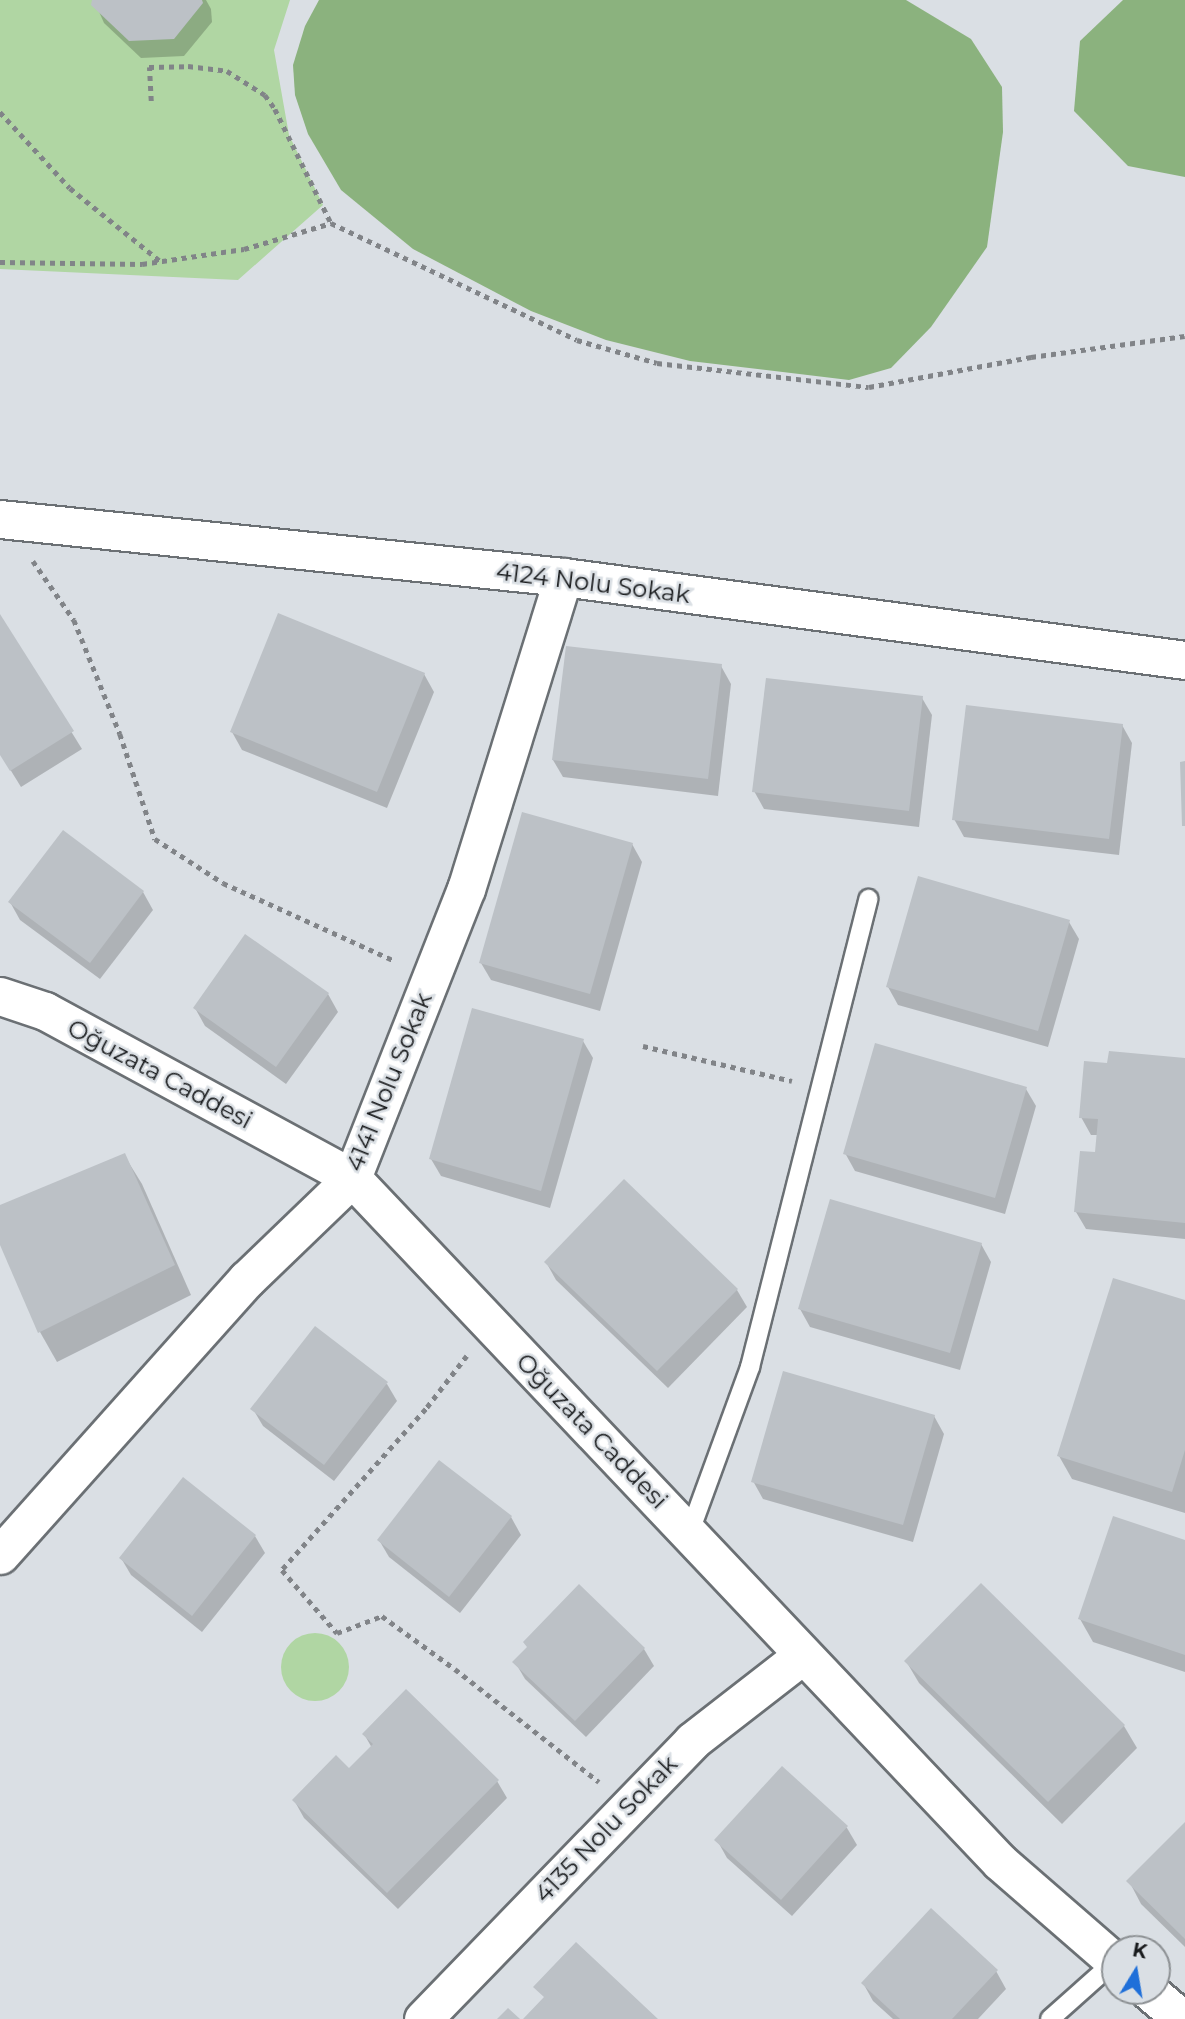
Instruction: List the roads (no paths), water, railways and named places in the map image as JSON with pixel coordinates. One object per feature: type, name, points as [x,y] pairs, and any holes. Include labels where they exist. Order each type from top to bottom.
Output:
[{"type":"street","name":"4124 Nolu Sokak","points":[[2,519],[563,577],[1185,660]]},
{"type":"street","name":"4141 Nolu Sokak","points":[[0,1555],[247,1279],[352,1178],[466,889],[563,577]]},
{"type":"street","name":"Oğuzata Caddesi","points":[[0,996],[45,1012],[352,1178],[1000,1862],[1101,1949]]},
{"type":"street","name":"4135 Nolu Sokak","points":[[423,2019],[692,1741],[803,1655]]},
{"type":"street","points":[[1166,2005],[1182,2019]]},
{"type":"lane","points":[[689,1534],[750,1367],[868,899]]},
{"type":"lane","points":[[1049,2019],[1101,1973]]}]
